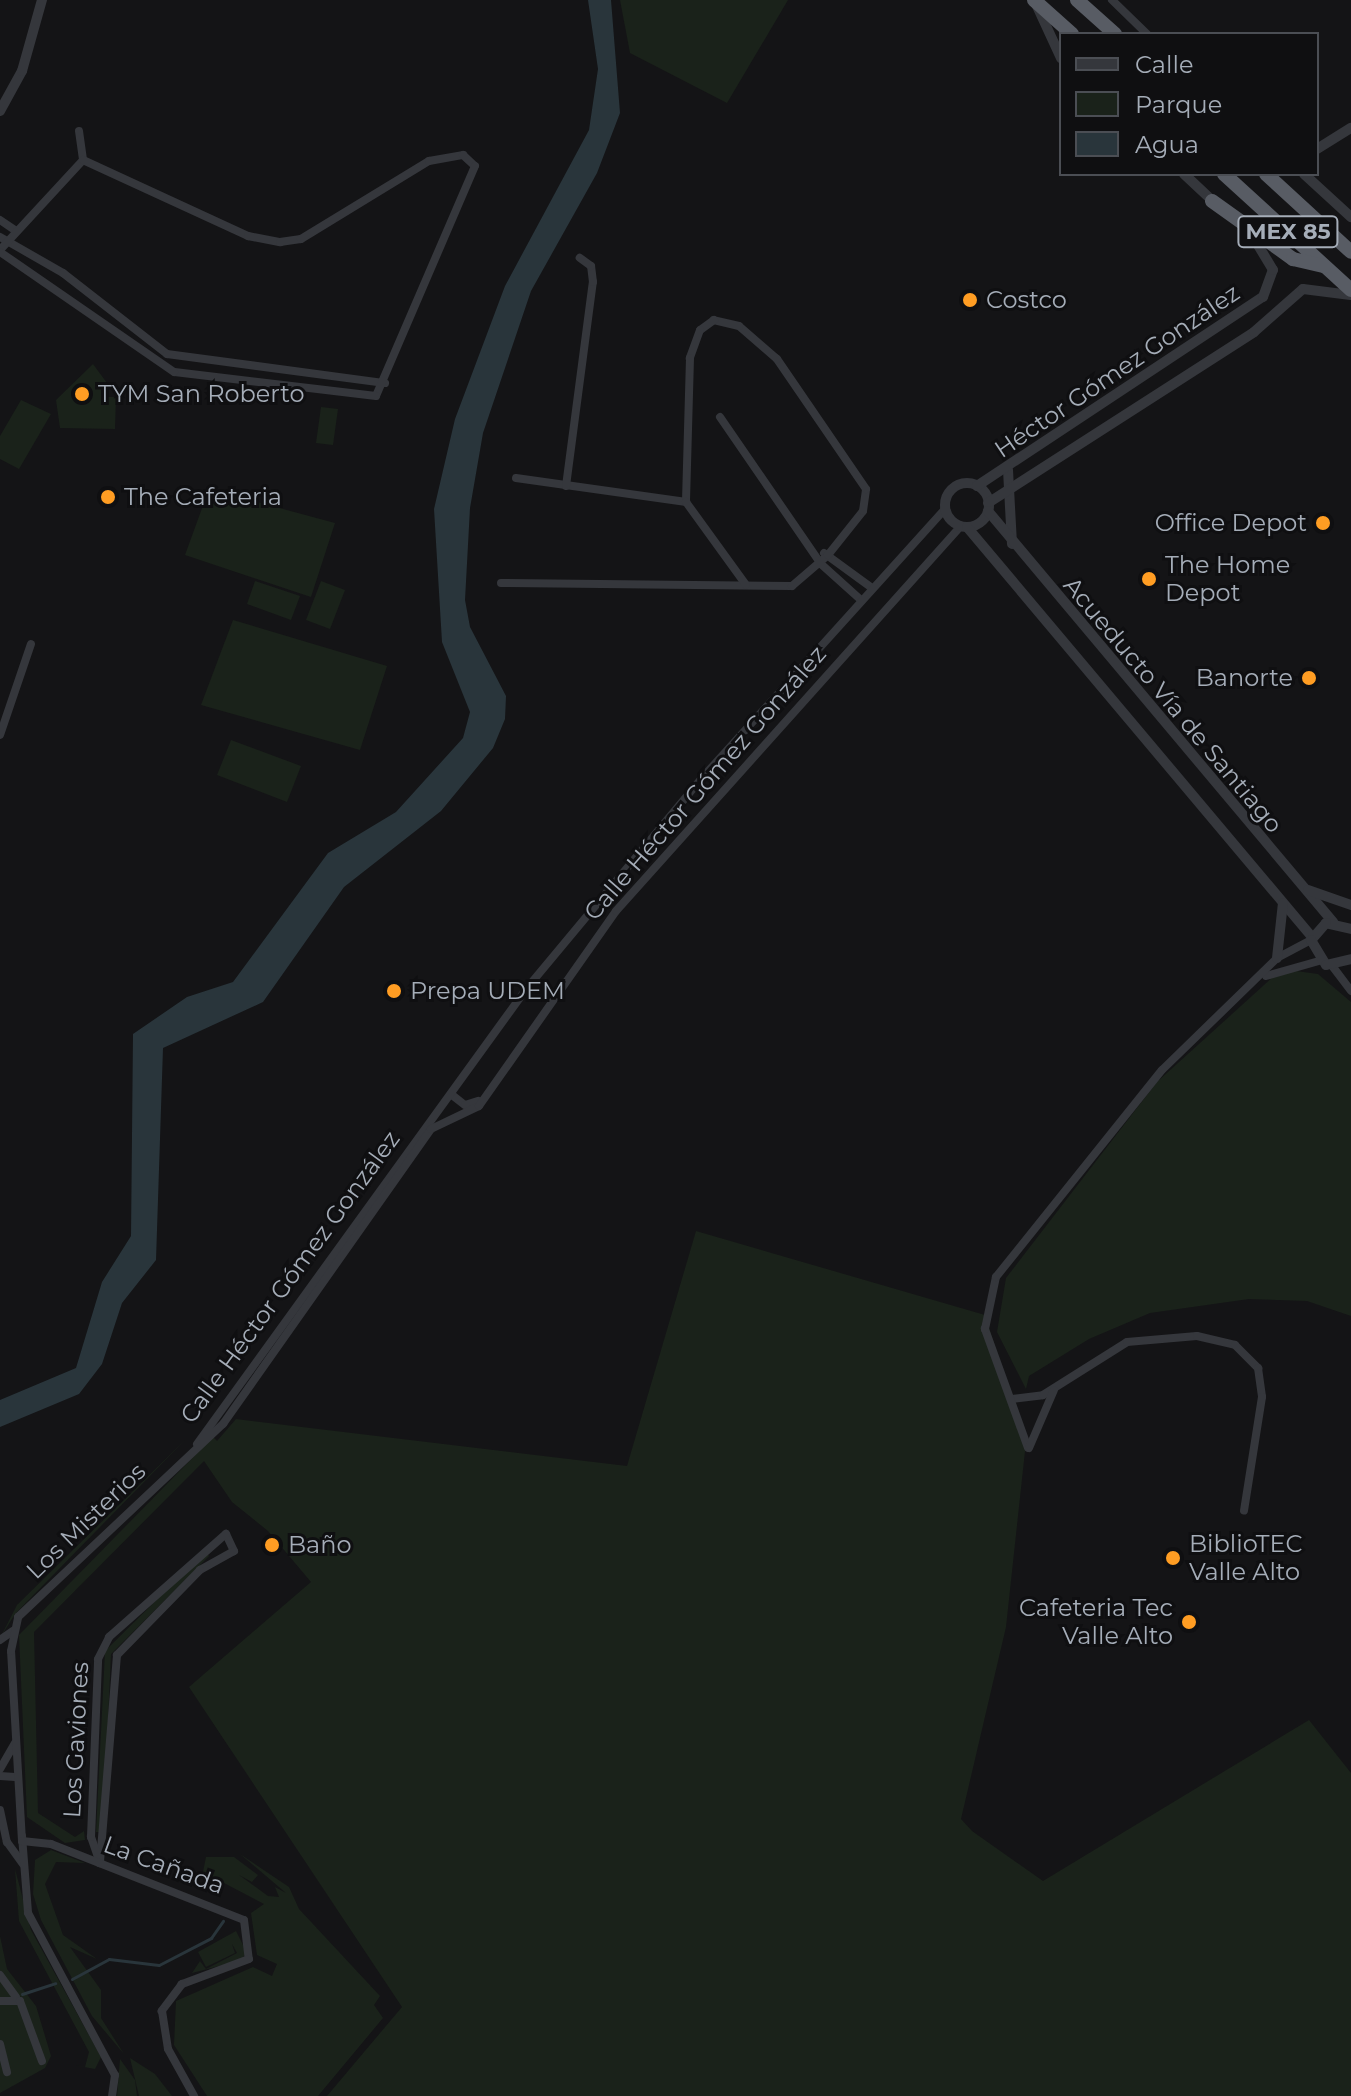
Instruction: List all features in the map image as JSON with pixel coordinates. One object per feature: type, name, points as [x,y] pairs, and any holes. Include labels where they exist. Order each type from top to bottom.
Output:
[{"type":"highway","points":[[1077,0],[1113,32]]},
{"type":"highway","points":[[1035,1],[1070,32]]},
{"type":"highway","name":"MEX 85","points":[[1226,176],[1351,293]]},
{"type":"highway","name":"MEX 85","points":[[1268,176],[1351,252]]},
{"type":"highway","points":[[1212,201],[1293,259],[1324,266]]},
{"type":"street","points":[[0,111],[22,71],[42,0]]},
{"type":"street","points":[[1112,0],[1145,32]]},
{"type":"street","points":[[1035,1],[1059,54]]},
{"type":"street","points":[[1319,148],[1351,128]]},
{"type":"street","points":[[79,131],[83,160]]},
{"type":"street","points":[[470,159],[475,176],[418,290],[385,383],[373,396],[174,372],[0,251],[3,239],[83,160],[221,225],[280,242],[301,239],[429,161],[470,159]]},
{"type":"street","name":"Héctor Gómez González","points":[[945,509],[956,486],[977,486],[1008,470],[1263,297],[1272,279],[1268,254],[1186,176]]},
{"type":"street","points":[[1306,176],[1351,217]]},
{"type":"street","points":[[0,220],[15,230]]},
{"type":"street","points":[[3,239],[179,358],[385,383]]},
{"type":"street","points":[[566,486],[593,282],[591,266],[580,258]]},
{"type":"street","name":"Héctor Gómez González","points":[[964,526],[988,507],[1254,332],[1298,293],[1314,287],[1351,293]]},
{"type":"street","points":[[81,307],[91,296]]},
{"type":"street","points":[[501,583],[746,585],[798,584],[821,564],[863,511],[866,489],[798,384],[732,322],[706,323],[690,358],[686,502],[746,585]]},
{"type":"street","points":[[174,372],[179,358]]},
{"type":"street","points":[[272,383],[273,369]]},
{"type":"street","points":[[720,417],[815,551],[821,564],[861,600]]},
{"type":"street","points":[[1008,470],[1014,491],[1012,546]]},
{"type":"street","points":[[516,478],[686,502]]},
{"type":"street","name":"Acueducto Vía de Santiago","points":[[977,486],[1012,546],[1301,886],[1351,929]]},
{"type":"street","name":"Acueducto Vía de Santiago","points":[[945,509],[964,526],[1283,901],[1312,938],[1319,961]]},
{"type":"street","name":"Calle Héctor Gómez González","points":[[197,1444],[248,1364],[594,906],[861,600],[945,509]]},
{"type":"street","name":"Calle Héctor Gómez González","points":[[197,1444],[223,1424],[428,1127],[474,1111],[616,911],[779,725],[964,526]]},
{"type":"street","points":[[815,551],[828,555],[872,588]]},
{"type":"street","points":[[838,578],[846,568]]},
{"type":"street","points":[[0,735],[31,644]]},
{"type":"street","points":[[763,713],[779,725]]},
{"type":"street","points":[[1301,886],[1351,905]]},
{"type":"street","points":[[1277,958],[1283,901]]},
{"type":"street","points":[[1055,1388],[1028,1448],[985,1329],[996,1277],[1137,1098],[1256,983],[1277,958],[1342,921]]},
{"type":"street","points":[[1333,967],[1351,959]]},
{"type":"street","points":[[1256,983],[1290,963],[1319,961],[1333,967],[1351,991]]},
{"type":"street","points":[[452,1095],[469,1106],[484,1096]]},
{"type":"street","points":[[1012,1399],[1055,1388],[1127,1342],[1197,1336],[1235,1345],[1253,1359],[1262,1397],[1244,1511]]},
{"type":"street","points":[[248,1364],[260,1373]]},
{"type":"street","name":"Los Misterios","points":[[22,1841],[16,1812],[13,1631],[30,1604],[197,1444]]},
{"type":"street","name":"Los Gaviones","points":[[226,1534],[234,1551],[200,1570],[117,1655],[107,1838],[100,1863],[91,1837],[102,1648],[226,1534]]},
{"type":"street","points":[[0,1640],[13,1631]]},
{"type":"street","points":[[0,1655],[11,1651]]},
{"type":"street","points":[[0,1769],[17,1739]]},
{"type":"street","points":[[17,1739],[28,1913],[115,2075],[112,2096]]},
{"type":"street","points":[[0,1776],[15,1777]]},
{"type":"street","points":[[16,1812],[2,1812],[7,1842],[24,1865]]},
{"type":"street","name":"Los Gaviones","points":[[91,1837],[107,1838]]},
{"type":"street","name":"La Cañada","points":[[22,1841],[42,1841],[212,1902],[250,1931],[249,1959],[239,1969],[182,1984],[167,1996],[161,2028],[194,2096]]},
{"type":"street","points":[[0,1975],[16,1997],[42,2061]]},
{"type":"street","points":[[0,2001],[16,1997]]},
{"type":"street","points":[[0,2044],[7,2072]]},
{"type":"green space","points":[[620,0],[788,0],[727,103],[630,53]]},
{"type":"green space","name":"TYM San Roberto","points":[[93,364],[107,383],[103,397],[116,397],[115,429],[60,428],[56,400]]},
{"type":"green space","points":[[21,400],[51,414],[19,469],[0,459],[0,436]]},
{"type":"green space","points":[[321,407],[338,409],[333,445],[316,443]]},
{"type":"green space","points":[[209,489],[335,523],[311,597],[185,555]]},
{"type":"green space","points":[[255,581],[300,596],[291,620],[247,604]]},
{"type":"green space","points":[[321,581],[345,590],[330,629],[306,620]]},
{"type":"green space","points":[[233,620],[387,666],[360,750],[201,705]]},
{"type":"green space","points":[[231,740],[301,766],[287,802],[217,775]]},
{"type":"green space","points":[[1296,971],[1318,974],[1351,1002],[1351,1316],[1307,1301],[1249,1299],[1150,1313],[1089,1339],[1029,1376],[1026,1389],[997,1332],[1006,1278],[1157,1082],[1274,976]]},
{"type":"green space","points":[[696,1231],[985,1315],[1026,1442],[1006,1627],[961,1819],[972,1831],[1043,1881],[1309,1720],[1351,1773],[1351,2096],[327,2096],[402,2007],[189,1687],[311,1582],[268,1531],[232,1502],[204,1461],[34,1632],[38,1813],[75,1837],[84,1831],[85,1840],[65,1843],[27,1817],[19,1635],[213,1437],[217,1441],[236,1419],[627,1466]]},
{"type":"green space","points":[[186,1439],[15,1614],[0,1638],[17,1605]]},
{"type":"green space","points":[[206,1551],[209,1556],[111,1654],[103,1832],[96,1832],[105,1651]]},
{"type":"green space","points":[[51,1850],[85,1863],[56,1862],[45,1884],[63,1935],[97,1959],[70,1947],[101,1990],[101,2018],[124,2054],[92,2016],[41,1920],[33,1894],[35,1860]]},
{"type":"green space","points":[[240,1854],[289,1887],[299,1909],[380,1996],[374,2005],[383,2018],[318,2096],[207,2096],[174,2045],[176,2001],[253,1967],[272,1976],[277,1964],[257,1955],[251,1913],[264,1904],[203,1872],[206,1857],[234,1857],[258,1875],[252,1882],[239,1875],[268,1896],[279,1897],[275,1887],[286,1893]]},
{"type":"green space","points":[[15,1869],[31,1930],[101,2057],[95,2069],[73,2065],[85,2067],[89,2052],[19,1921]]},
{"type":"green space","points":[[236,1931],[247,1953],[239,1961],[192,1973],[200,1961],[206,1969],[237,1953],[232,1944],[235,1953],[206,1967],[198,1952]]},
{"type":"green space","points":[[0,1936],[7,1969],[36,2006],[51,2056],[45,2068],[0,2093]]},
{"type":"green space","points":[[130,2058],[155,2074],[172,2096],[139,2096]]},
{"type":"green space","points":[[120,2059],[135,2080],[137,2096],[117,2096]]},
{"type":"water","points":[[588,0],[611,0],[620,113],[597,173],[531,291],[483,433],[470,508],[465,600],[470,627],[506,696],[505,719],[493,748],[441,811],[344,887],[263,1002],[163,1048],[156,1260],[122,1303],[102,1364],[79,1394],[0,1427],[0,1400],[76,1368],[102,1282],[131,1236],[133,1034],[187,997],[233,982],[328,853],[396,812],[463,738],[470,712],[442,642],[434,509],[455,419],[505,286],[589,130],[598,69]]},
{"type":"waterway","points":[[72,1979],[109,1959],[159,1965],[211,1938],[223,1921]]},
{"type":"waterway","points":[[22,1994],[55,1983]]},
{"type":"place","name":"Costco","points":[[970,300]]},
{"type":"place","name":"TYM San Roberto","points":[[82,394]]},
{"type":"place","name":"The Cafeteria","points":[[108,497]]},
{"type":"place","name":"Office Depot","points":[[1323,523]]},
{"type":"place","name":"The Home Depot","points":[[1149,579]]},
{"type":"place","name":"Banorte","points":[[1309,678]]},
{"type":"place","name":"Prepa UDEM","points":[[394,991]]},
{"type":"place","name":"Baño","points":[[272,1545]]},
{"type":"place","name":"BiblioTEC Valle Alto","points":[[1173,1558]]},
{"type":"place","name":"Cafeteria Tec Valle Alto","points":[[1189,1622]]}]
